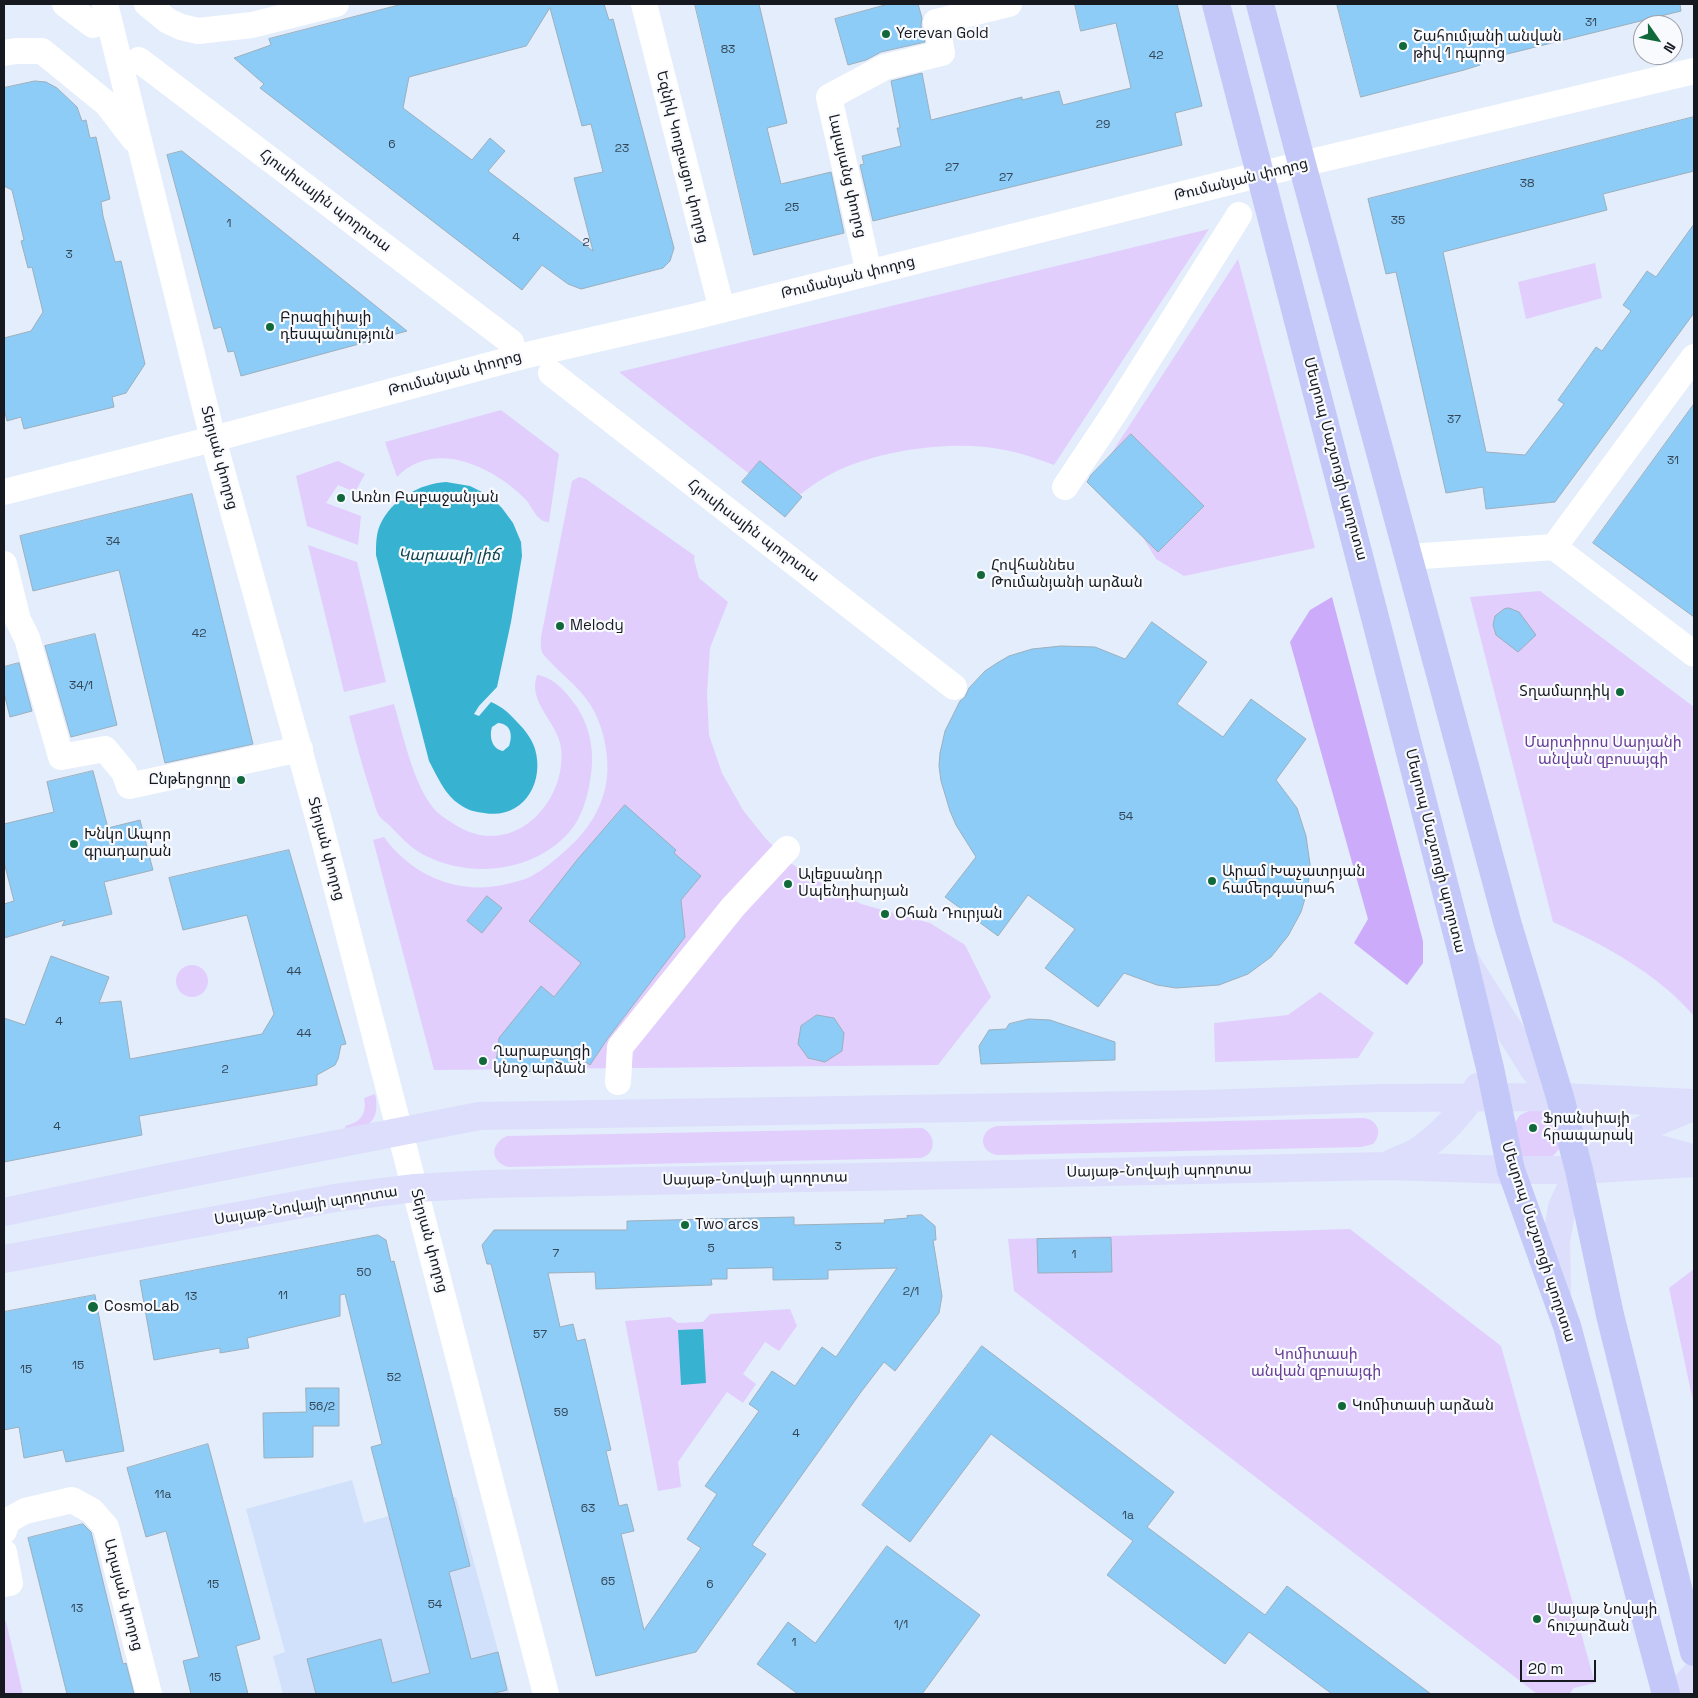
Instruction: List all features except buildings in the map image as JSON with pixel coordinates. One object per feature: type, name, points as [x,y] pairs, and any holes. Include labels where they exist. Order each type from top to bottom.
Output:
[{"type":"highway","name":"Մեսրոպ Մաշտոցի պողոտա","points":[[1216,4],[1362,561],[1463,957],[1490,1068],[1483,1098],[1567,1326],[1666,1694]]},
{"type":"highway","points":[[1260,4],[1508,925],[1560,1097],[1579,1170],[1610,1315],[1694,1652]]},
{"type":"main road","points":[[1490,1068],[1509,1028],[1515,1010],[1517,990],[1508,925]]},
{"type":"main road","points":[[1463,957],[1546,1085],[1560,1097],[1625,1139],[1670,1153],[1694,1157]]},
{"type":"main road","points":[[4,1212],[479,1116],[1204,1104],[1382,1098],[1560,1097],[1694,1105]]},
{"type":"main road","points":[[1386,1166],[1414,1153],[1483,1098]]},
{"type":"main road","points":[[1557,1301],[1556,1242],[1562,1207],[1579,1170],[1601,1153],[1625,1139],[1694,1105]]},
{"type":"main road","points":[[1511,1170],[1579,1170],[1694,1163]]},
{"type":"main road","name":"Սայաթ-Նովայի պողոտա","points":[[4,1259],[335,1198],[415,1188],[487,1184],[964,1176],[1386,1166],[1511,1170]]},
{"type":"main road","points":[[1678,1694],[1694,1676]]},
{"type":"street","points":[[65,4],[106,26]]},
{"type":"street","points":[[147,4],[180,27],[198,31],[252,25],[336,4]]},
{"type":"street","points":[[234,4],[238,15],[252,25]]},
{"type":"street","name":"Եզնիկ Կողբացու փողոց","points":[[644,4],[722,310]]},
{"type":"street","name":"Լալայանց փողոց","points":[[869,273],[829,97],[885,67],[942,53],[936,22],[1009,4]]},
{"type":"street","name":"Տերյան փողոց","points":[[106,26],[141,147],[213,439],[300,750],[401,1132],[546,1694]]},
{"type":"street","points":[[4,53],[16,50],[42,51],[107,104],[141,147]]},
{"type":"street","name":"Հյուսիսային պողոտա","points":[[139,60],[511,342]]},
{"type":"street","name":"Թումանյան փողոց","points":[[4,492],[213,439],[478,367],[722,310],[1302,164],[1694,70]]},
{"type":"street","points":[[1065,488],[1239,215]]},
{"type":"street","points":[[1554,547],[1694,357]]},
{"type":"street","name":"Հյուսիսային պողոտա","points":[[552,373],[716,504],[844,600],[954,687]]},
{"type":"street","points":[[1408,557],[1554,547],[1694,654]]},
{"type":"street","points":[[4,564],[18,620],[26,638],[61,757],[105,749],[124,772],[129,786],[300,750]]},
{"type":"street","points":[[618,1082],[620,1047],[733,906],[787,849]]},
{"type":"street","name":"Աղայան փողոց","points":[[4,1532],[7,1521],[25,1511],[72,1500],[92,1511],[106,1527],[149,1694]]},
{"type":"street","points":[[4,1552],[10,1583],[4,1584]]},
{"type":"shaded area","points":[[1332,597],[1423,941],[1423,963],[1407,985],[1354,943],[1368,919],[1290,642],[1310,610]]},
{"type":"shaded area","points":[[352,1480],[364,1523],[456,1497],[510,1694],[283,1694],[273,1656],[285,1652],[246,1509]]},
{"type":"green space","points":[[1209,229],[1054,465],[1013,452],[980,446],[939,446],[896,452],[856,463],[839,470],[825,477],[788,504],[619,372]]},
{"type":"green space","points":[[1238,259],[1315,548],[1184,576],[1156,559],[1141,534],[1092,483]]},
{"type":"green space","points":[[1595,263],[1602,298],[1526,319],[1518,282]]},
{"type":"green space","points":[[501,410],[559,454],[549,522],[541,520],[526,500],[495,475],[462,461],[445,458],[428,460],[412,466],[397,477],[385,442]]},
{"type":"green space","points":[[338,461],[365,474],[355,492],[338,485],[326,503],[361,516],[358,545],[307,526],[296,476]]},
{"type":"green space","points":[[579,477],[586,479],[695,556],[694,559],[699,578],[728,602],[710,648],[707,693],[709,735],[722,773],[743,810],[766,839],[792,864],[826,886],[861,904],[930,923],[965,945],[991,997],[938,1065],[434,1070],[373,840],[384,837],[395,851],[408,862],[438,880],[454,885],[489,887],[523,880],[532,876],[573,844],[593,818],[602,799],[607,777],[606,752],[601,726],[587,699],[545,656],[541,646],[541,637],[572,481]]},
{"type":"green space","points":[[308,545],[357,562],[386,682],[344,692]]},
{"type":"green space","name":"Մարտիրոս Սարյանի անվան զբոսայգի","points":[[1540,591],[1694,707],[1694,1016],[1664,987],[1629,962],[1591,940],[1553,922],[1470,597]]},
{"type":"green space","points":[[537,675],[554,682],[569,696],[582,716],[589,736],[592,756],[591,777],[583,807],[574,826],[560,841],[544,853],[525,862],[506,867],[465,868],[445,863],[415,850],[377,812],[349,716],[394,704],[410,761],[422,790],[437,812],[459,827],[479,835],[499,835],[517,830],[532,820],[546,805],[555,788],[561,768],[559,739],[539,704],[536,695]]},
{"type":"green space","points":[[192,965],[198,966],[203,970],[207,975],[207,987],[203,992],[198,996],[192,997],[186,996],[181,992],[177,987],[176,981],[177,975],[181,970],[186,966]]},
{"type":"green space","points":[[1320,992],[1374,1033],[1358,1058],[1215,1062],[1214,1023],[1288,1015]]},
{"type":"green space","points":[[375,1094],[376,1111],[371,1122],[347,1138],[345,1126],[359,1120],[365,1109],[364,1098]]},
{"type":"green space","points":[[1533,1109],[1548,1111],[1554,1115],[1560,1148],[1550,1159],[1523,1159],[1512,1127],[1520,1115]]},
{"type":"green space","points":[[1363,1118],[1375,1124],[1378,1136],[1373,1144],[1361,1147],[998,1155],[987,1150],[983,1141],[984,1136],[991,1128],[998,1126]]},
{"type":"green space","points":[[922,1128],[930,1135],[933,1144],[930,1152],[921,1158],[508,1167],[498,1161],[494,1152],[498,1143],[507,1136]]},
{"type":"green space","name":"Կոմիտասի անվան զբոսայգի","points":[[1350,1229],[1501,1346],[1595,1683],[1574,1688],[1569,1694],[1537,1694],[1014,1291],[1008,1239]]},
{"type":"green space","points":[[1694,1269],[1694,1406],[1669,1288]]},
{"type":"green space","points":[[790,1309],[797,1326],[779,1351],[765,1342],[743,1374],[756,1384],[743,1403],[727,1392],[678,1462],[681,1487],[658,1491],[625,1321],[670,1317],[678,1323],[703,1322],[710,1314]]},
{"type":"green space","points":[[6,1621],[23,1694],[4,1694],[4,1622]]},
{"type":"water","name":"Կարապի լիճ","points":[[446,482],[470,486],[490,496],[513,523],[521,542],[522,556],[511,622],[497,687],[474,714],[479,716],[491,702],[509,714],[532,742],[535,749],[537,774],[534,786],[520,805],[510,811],[498,814],[474,811],[459,804],[445,790],[429,761],[376,555],[379,528],[385,516],[407,494],[436,483]],"holes":[[[498,723],[506,725],[511,734],[509,746],[503,751],[496,748],[492,742],[491,735],[492,727]]]},
{"type":"water","points":[[703,1329],[706,1383],[681,1385],[678,1330]]},
{"type":"place","name":"Yerevan Gold","points":[[886,34]]},
{"type":"place","name":"Շահումյանի անվան թիվ 1 դպրոց","points":[[1403,46]]},
{"type":"place","name":"Բրազիլիայի դեսպանություն","points":[[270,327]]},
{"type":"place","name":"Առնո Բաբաջանյան","points":[[341,498]]},
{"type":"place","name":"Հովհաննես Թումանյանի արձան","points":[[981,575]]},
{"type":"place","name":"Melody","points":[[560,626]]},
{"type":"place","name":"Տղամարդիկ","points":[[1620,692]]},
{"type":"place","name":"Ընթերցողը","points":[[241,780]]},
{"type":"place","name":"Խնկո Ապոր գրադարան","points":[[74,844]]},
{"type":"place","name":"Արամ Խաչատրյան համերգասրահ","points":[[1212,881]]},
{"type":"place","name":"Ալեքսանդր Սպենդիարյան","points":[[788,884]]},
{"type":"place","name":"Օհան Դուրյան","points":[[885,914]]},
{"type":"place","name":"Ղարաբաղցի կնոջ արձան","points":[[483,1061]]},
{"type":"place","name":"Ֆրանսիայի հրապարակ","points":[[1533,1128]]},
{"type":"place","name":"Two arcs","points":[[685,1225]]},
{"type":"place","name":"CosmoLab","points":[[93,1307]]},
{"type":"place","name":"Կոմիտասի արձան","points":[[1342,1406]]},
{"type":"place","name":"Սայաթ Նովայի հուշարձան","points":[[1537,1619]]}]
